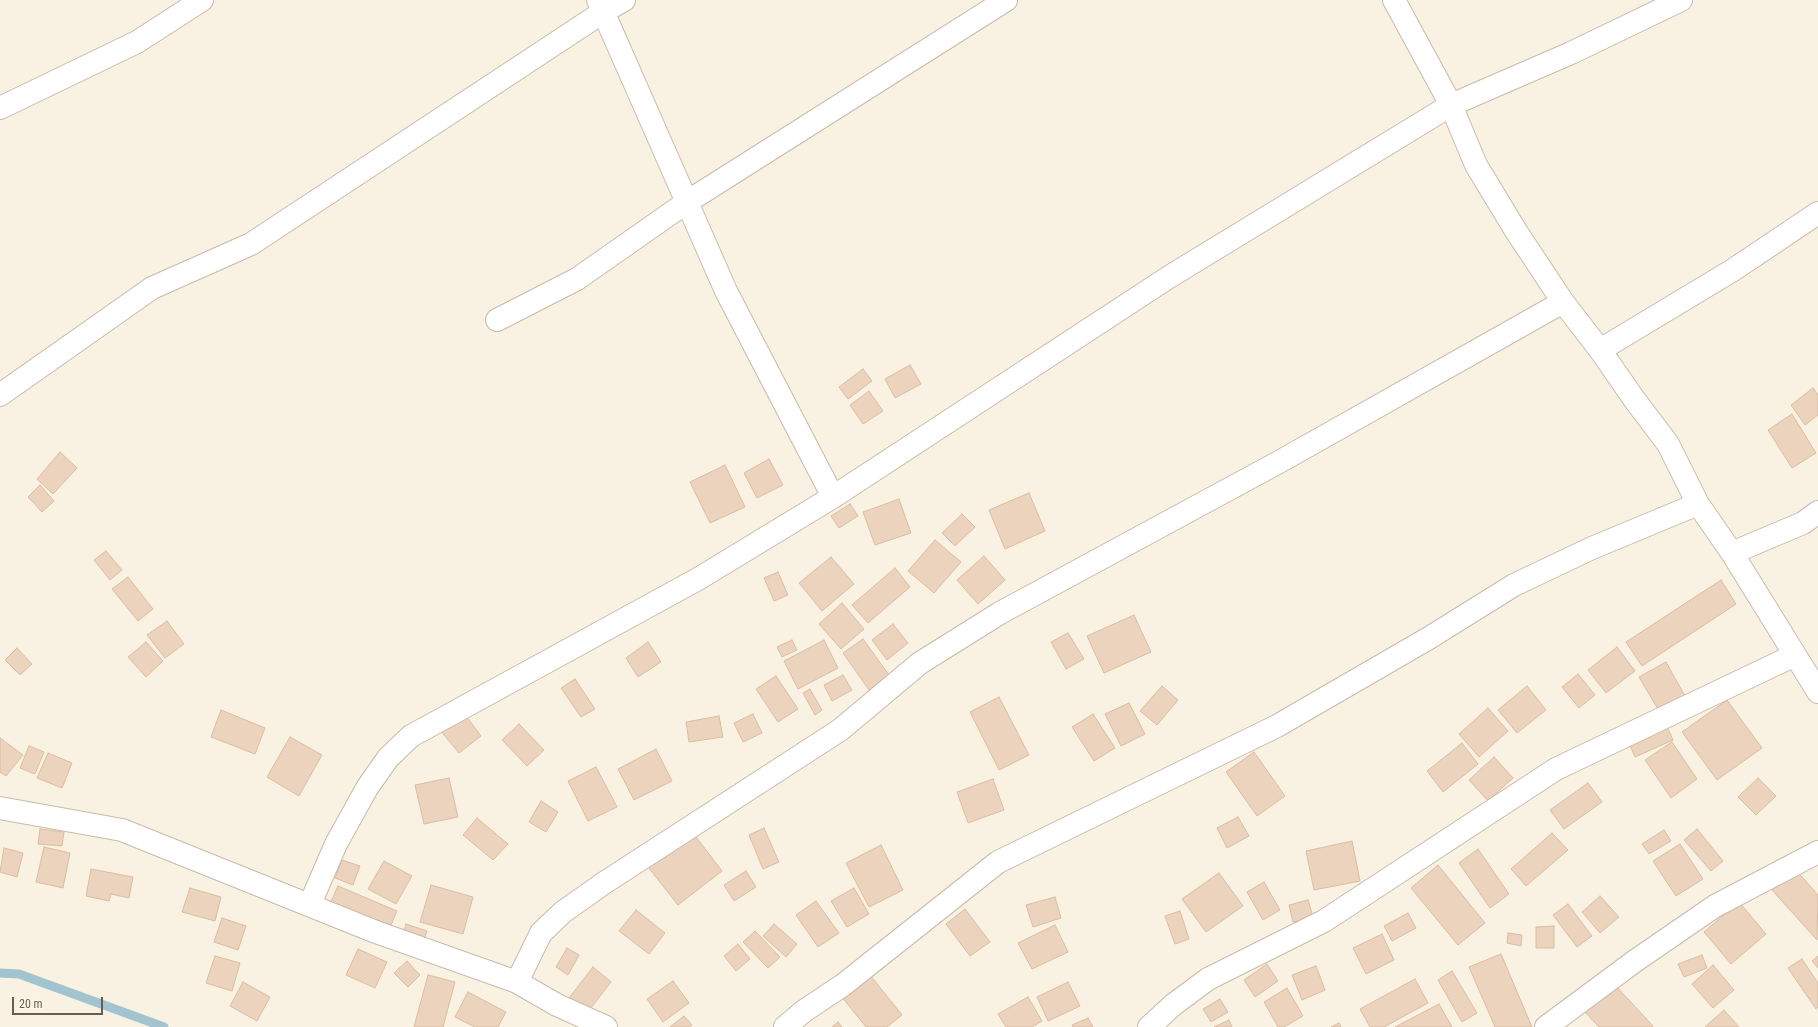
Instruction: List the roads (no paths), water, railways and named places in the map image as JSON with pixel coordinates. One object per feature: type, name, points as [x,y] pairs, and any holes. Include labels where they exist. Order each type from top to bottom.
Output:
[{"type":"street","points":[[0,108],[137,42],[202,0]]},
{"type":"street","points":[[0,395],[152,288],[251,244],[600,6],[624,0]]},
{"type":"street","points":[[497,320],[577,279],[687,202],[1006,0]]},
{"type":"street","points":[[1394,0],[1451,105],[1476,165],[1516,231],[1563,302],[1600,350],[1668,444],[1698,504],[1732,553],[1818,692]]},
{"type":"street","points":[[310,904],[336,844],[366,788],[388,758],[411,736],[698,579],[833,497],[1169,277],[1451,105],[1571,53],[1681,0]]},
{"type":"street","points":[[600,6],[726,291],[833,497]]},
{"type":"street","points":[[1600,350],[1733,270],[1818,213]]},
{"type":"street","points":[[517,982],[541,933],[563,912],[604,883],[840,730],[920,663],[1000,613],[1279,462],[1563,302]]},
{"type":"street","points":[[785,1027],[804,1011],[843,985],[998,862],[1277,726],[1429,638],[1514,585],[1592,548],[1698,504]]},
{"type":"street","points":[[1732,553],[1803,524],[1818,512]]},
{"type":"street","points":[[1150,1027],[1173,1005],[1208,979],[1324,921],[1556,769],[1795,655]]},
{"type":"street","points":[[0,808],[122,830],[310,904],[376,932],[517,982],[557,1005],[606,1027]]},
{"type":"street","points":[[1546,1027],[1636,961],[1715,906],[1818,852]]},
{"type":"waterway","points":[[0,973],[19,974],[164,1027]]}]
